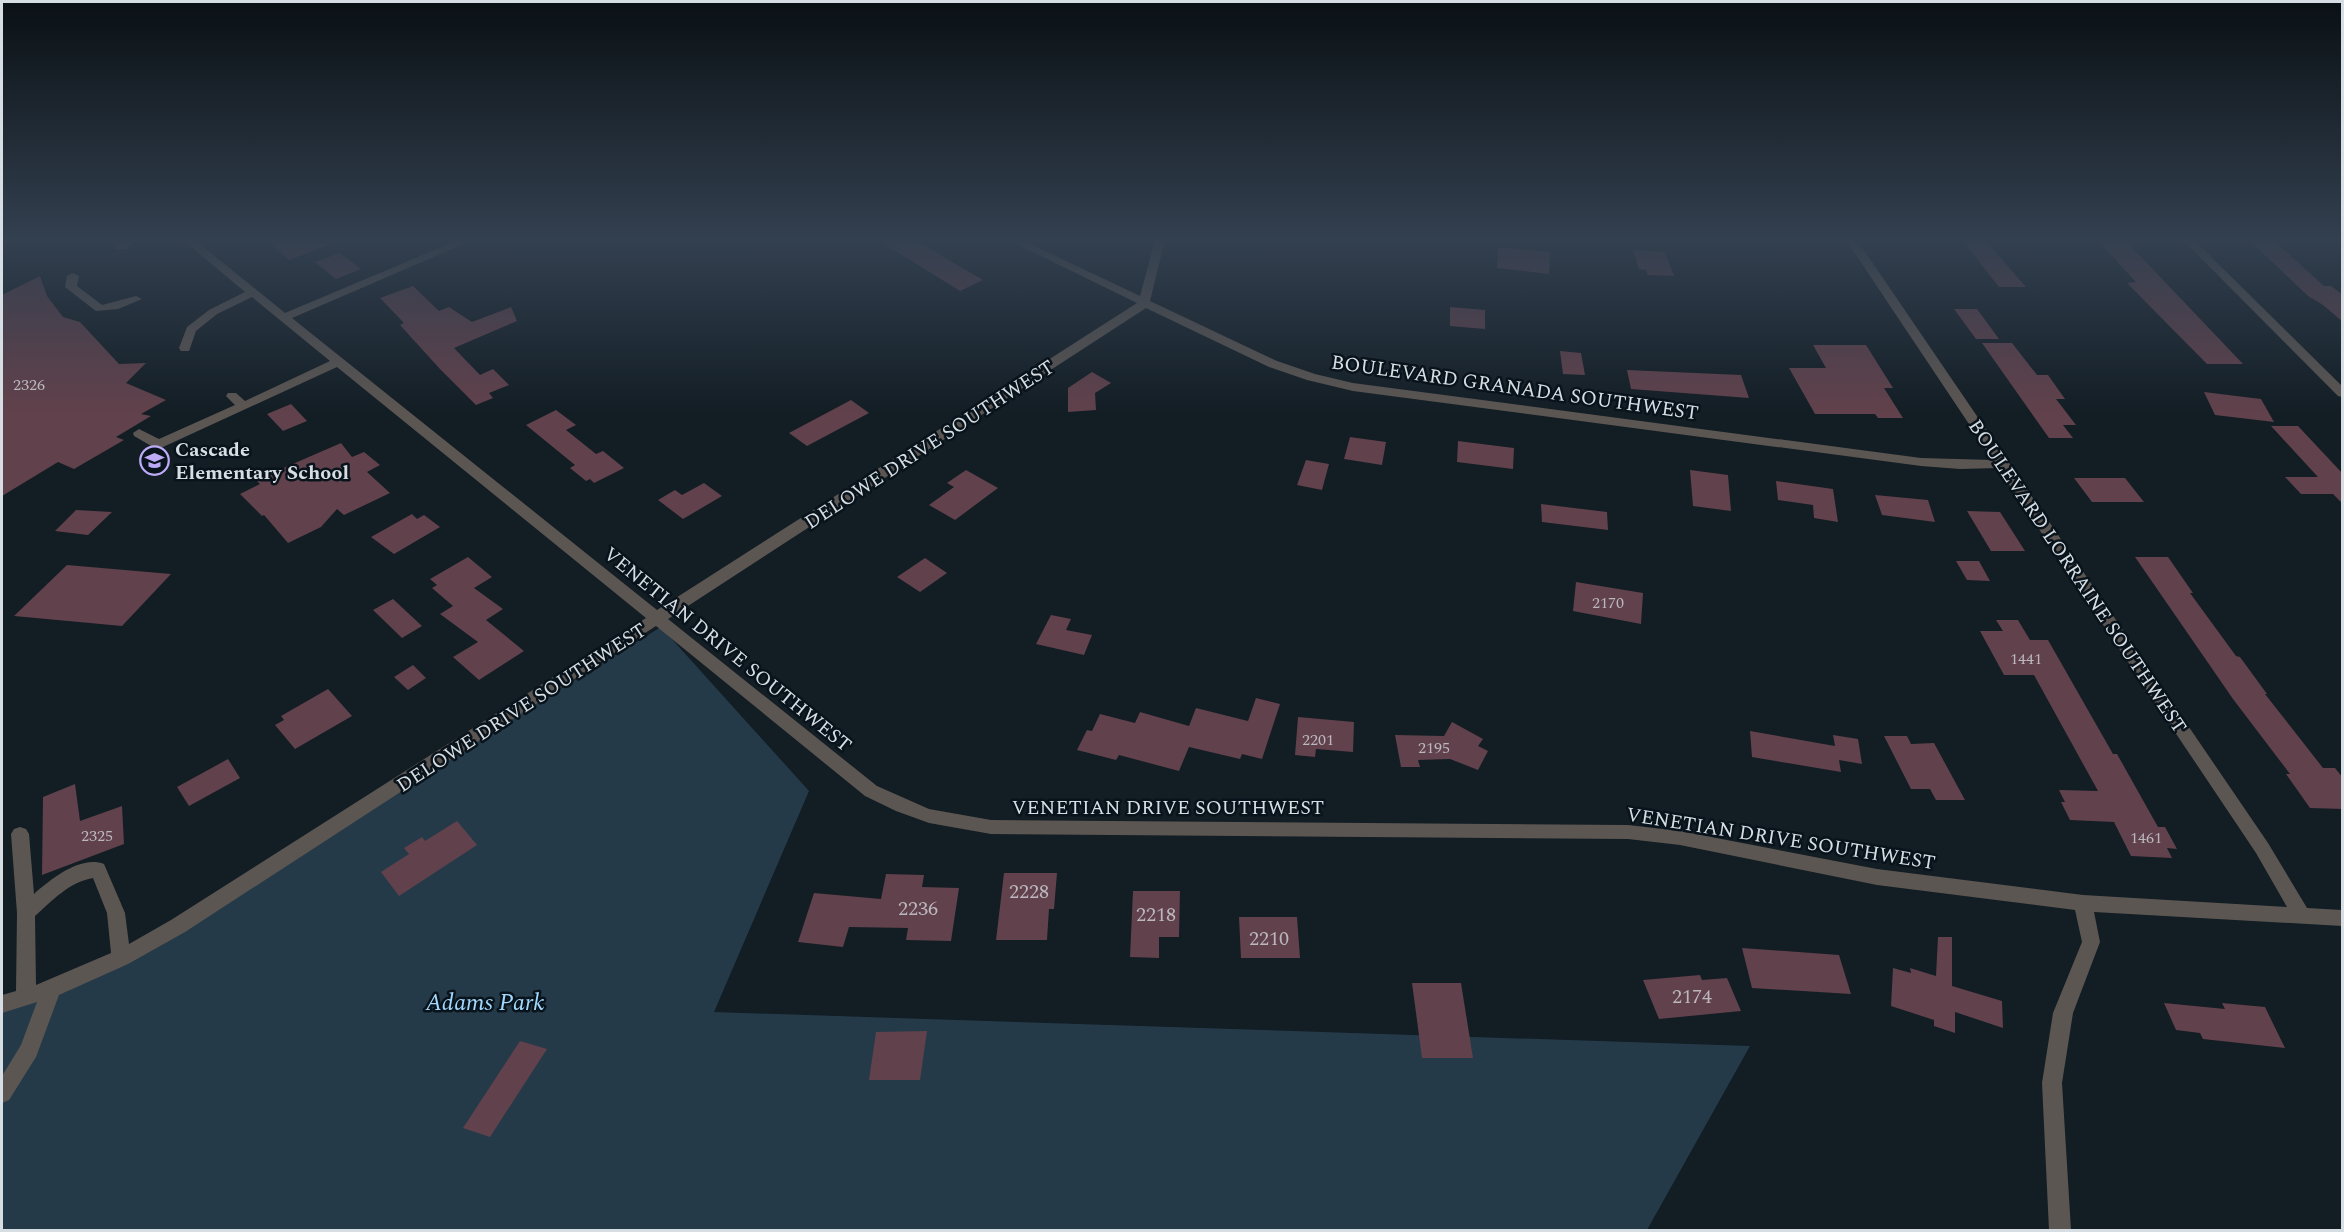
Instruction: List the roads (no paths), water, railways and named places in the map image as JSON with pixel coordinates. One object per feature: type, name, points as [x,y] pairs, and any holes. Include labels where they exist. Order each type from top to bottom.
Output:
[{"type":"street","points":[[85,297],[100,309],[114,308],[136,299]]},
{"type":"street","points":[[185,348],[191,330],[213,312],[242,297]]},
{"type":"street","name":"VENETIAN DRIVE SOUTHWEST","points":[[257,297],[285,317],[871,791],[904,809],[942,821],[991,826],[1629,832],[1680,838],[1877,877],[2083,903],[2343,918]]},
{"type":"street","points":[[285,317],[331,297]]},
{"type":"street","name":"BOULEVARD GRANADA SOUTHWEST","points":[[1133,297],[1273,364],[1311,377],[1353,387],[1921,462],[1960,465],[2002,464]]},
{"type":"street","points":[[1144,303],[1145,297]]},
{"type":"street","name":"BOULEVARD LORRAINE SOUTHWEST","points":[[1890,297],[2262,848],[2301,915]]},
{"type":"street","points":[[2246,297],[2343,393]]},
{"type":"street","name":"DELOWE DRIVE SOUTHWEST","points":[[2,1004],[52,989],[121,958],[178,926],[658,619],[1135,311],[1144,303]]},
{"type":"street","points":[[139,433],[158,444],[339,361]]},
{"type":"street","points":[[232,396],[244,406]]},
{"type":"street","points":[[20,834],[26,913],[26,997]]},
{"type":"street","points":[[26,913],[58,883],[82,870],[98,869],[116,914],[121,958]]},
{"type":"street","points":[[2060,1230],[2052,1083],[2063,1013],[2091,942],[2083,903]]},
{"type":"street","points":[[2,1093],[29,1050],[52,989]]},
{"type":"place","name":"Cascade Elementary School","points":[[154,461]]},
{"type":"park label","name":"Adams Park","points":[[485,1002]]}]
